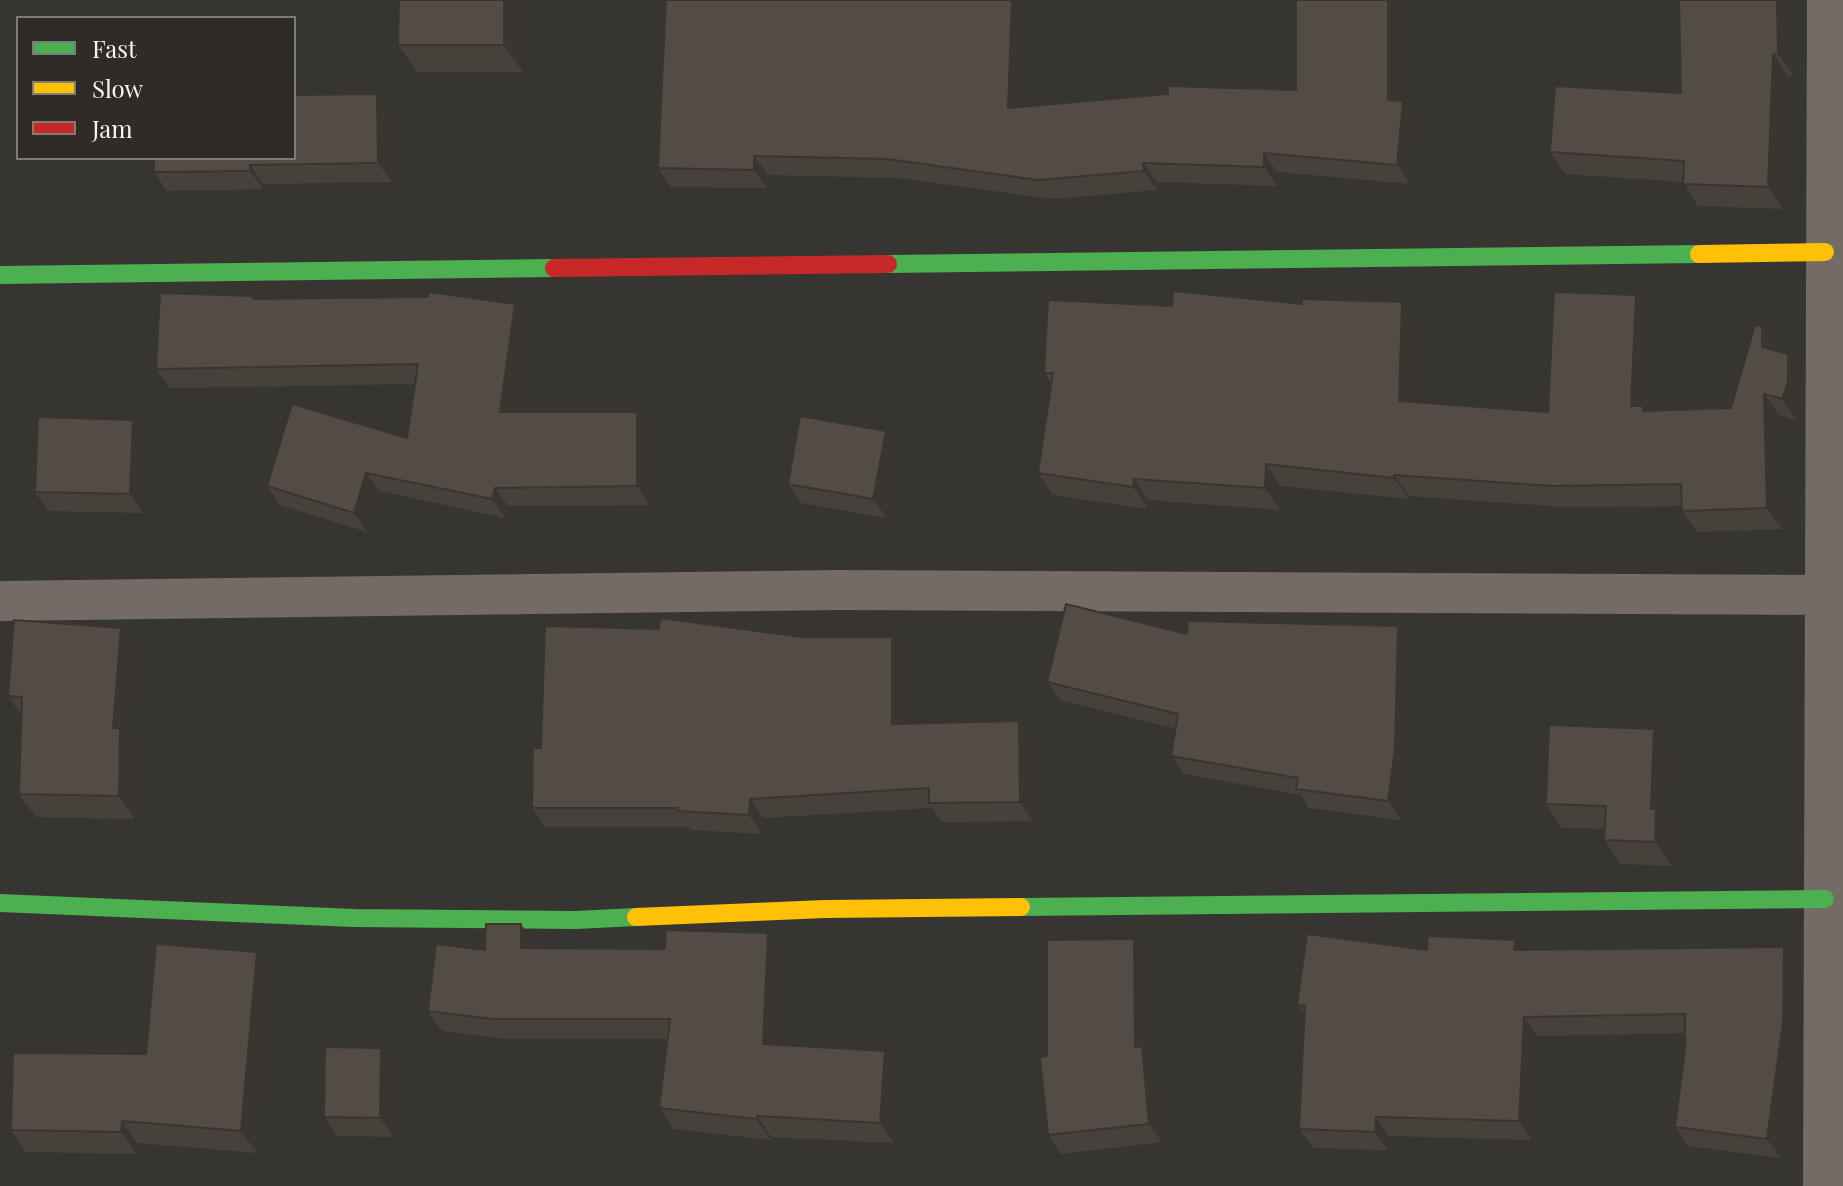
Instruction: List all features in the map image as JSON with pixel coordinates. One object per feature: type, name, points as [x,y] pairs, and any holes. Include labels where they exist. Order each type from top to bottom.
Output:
[{"type":"street","points":[[1823,1186],[1827,0]]},
{"type":"street","points":[[0,275],[1825,252]]},
{"type":"street","points":[[0,601],[840,590],[1825,595]]},
{"type":"street","points":[[0,903],[354,918],[576,920],[825,909],[1825,899]]},
{"type":"building","points":[[399,0],[504,0],[504,45],[398,45]]},
{"type":"building","points":[[666,0],[1012,0],[1008,108],[1168,94],[1168,86],[1296,90],[1296,0],[1388,0],[1388,100],[1403,101],[1397,165],[1264,153],[1264,167],[1143,163],[1144,171],[1038,180],[887,159],[754,156],[754,170],[658,168]]},
{"type":"building","points":[[1679,0],[1777,0],[1778,54],[1773,54],[1768,187],[1683,184],[1684,161],[1550,152],[1555,86],[1681,93]]},
{"type":"building","points":[[377,94],[378,163],[250,165],[250,171],[154,172],[154,160],[296,160],[296,95]]},
{"type":"building","points":[[1173,291],[1302,304],[1302,299],[1402,302],[1399,401],[1548,412],[1554,292],[1636,295],[1631,406],[1643,406],[1643,411],[1731,408],[1755,325],[1762,326],[1762,347],[1788,354],[1788,381],[1782,399],[1764,394],[1767,508],[1682,511],[1681,484],[1552,486],[1394,475],[1394,478],[1266,464],[1265,488],[1134,479],[1133,487],[1038,473],[1053,373],[1044,373],[1048,300],[1172,306]]},
{"type":"building","points":[[429,292],[515,304],[500,412],[637,412],[637,486],[495,488],[492,499],[366,473],[354,513],[267,486],[292,404],[407,438],[418,364],[156,369],[160,293],[253,296],[253,299],[428,297]]},
{"type":"building","points":[[800,416],[886,431],[873,499],[788,484]]},
{"type":"building","points":[[38,417],[133,420],[130,494],[35,492]]},
{"type":"building","points":[[1066,604],[1187,634],[1188,621],[1398,626],[1395,749],[1388,801],[1296,789],[1298,778],[1171,756],[1178,714],[1047,682]]},
{"type":"building","points":[[660,618],[802,637],[892,637],[892,724],[1019,721],[1020,802],[929,803],[929,788],[750,799],[749,815],[678,811],[678,808],[532,808],[533,748],[541,748],[545,626],[659,629]]},
{"type":"building","points":[[14,620],[121,628],[113,728],[120,728],[119,796],[19,794],[22,697],[8,696]]},
{"type":"building","points":[[1549,725],[1654,729],[1651,809],[1656,809],[1655,842],[1604,840],[1606,806],[1546,804]]},
{"type":"building","points":[[486,924],[521,924],[521,948],[665,949],[666,930],[768,933],[763,1044],[885,1051],[880,1123],[757,1116],[756,1119],[659,1108],[670,1019],[493,1019],[428,1011],[436,944],[485,950]]},
{"type":"building","points":[[1307,934],[1427,950],[1428,936],[1515,940],[1514,950],[1784,947],[1783,1023],[1767,1139],[1675,1127],[1685,1049],[1685,1014],[1524,1017],[1519,1121],[1376,1117],[1375,1132],[1299,1129],[1305,1006],[1297,1005]]},
{"type":"building","points":[[1134,939],[1135,1047],[1142,1046],[1149,1124],[1048,1135],[1040,1057],[1047,1056],[1047,940]]},
{"type":"building","points":[[156,944],[257,952],[241,1131],[122,1121],[121,1132],[11,1130],[13,1053],[146,1054]]},
{"type":"building","points":[[325,1047],[381,1048],[380,1118],[324,1117]]},
{"type":"traffic: fast","points":[[888,264],[1699,254]]},
{"type":"traffic: fast","points":[[0,275],[554,268]]},
{"type":"traffic: fast","points":[[1021,907],[1825,899]]},
{"type":"traffic: fast","points":[[0,903],[354,918],[576,920],[636,917]]},
{"type":"traffic: slow","points":[[1699,254],[1825,252]]},
{"type":"traffic: slow","points":[[636,917],[825,909],[1021,907]]},
{"type":"traffic: jam","points":[[554,268],[888,264]]}]
